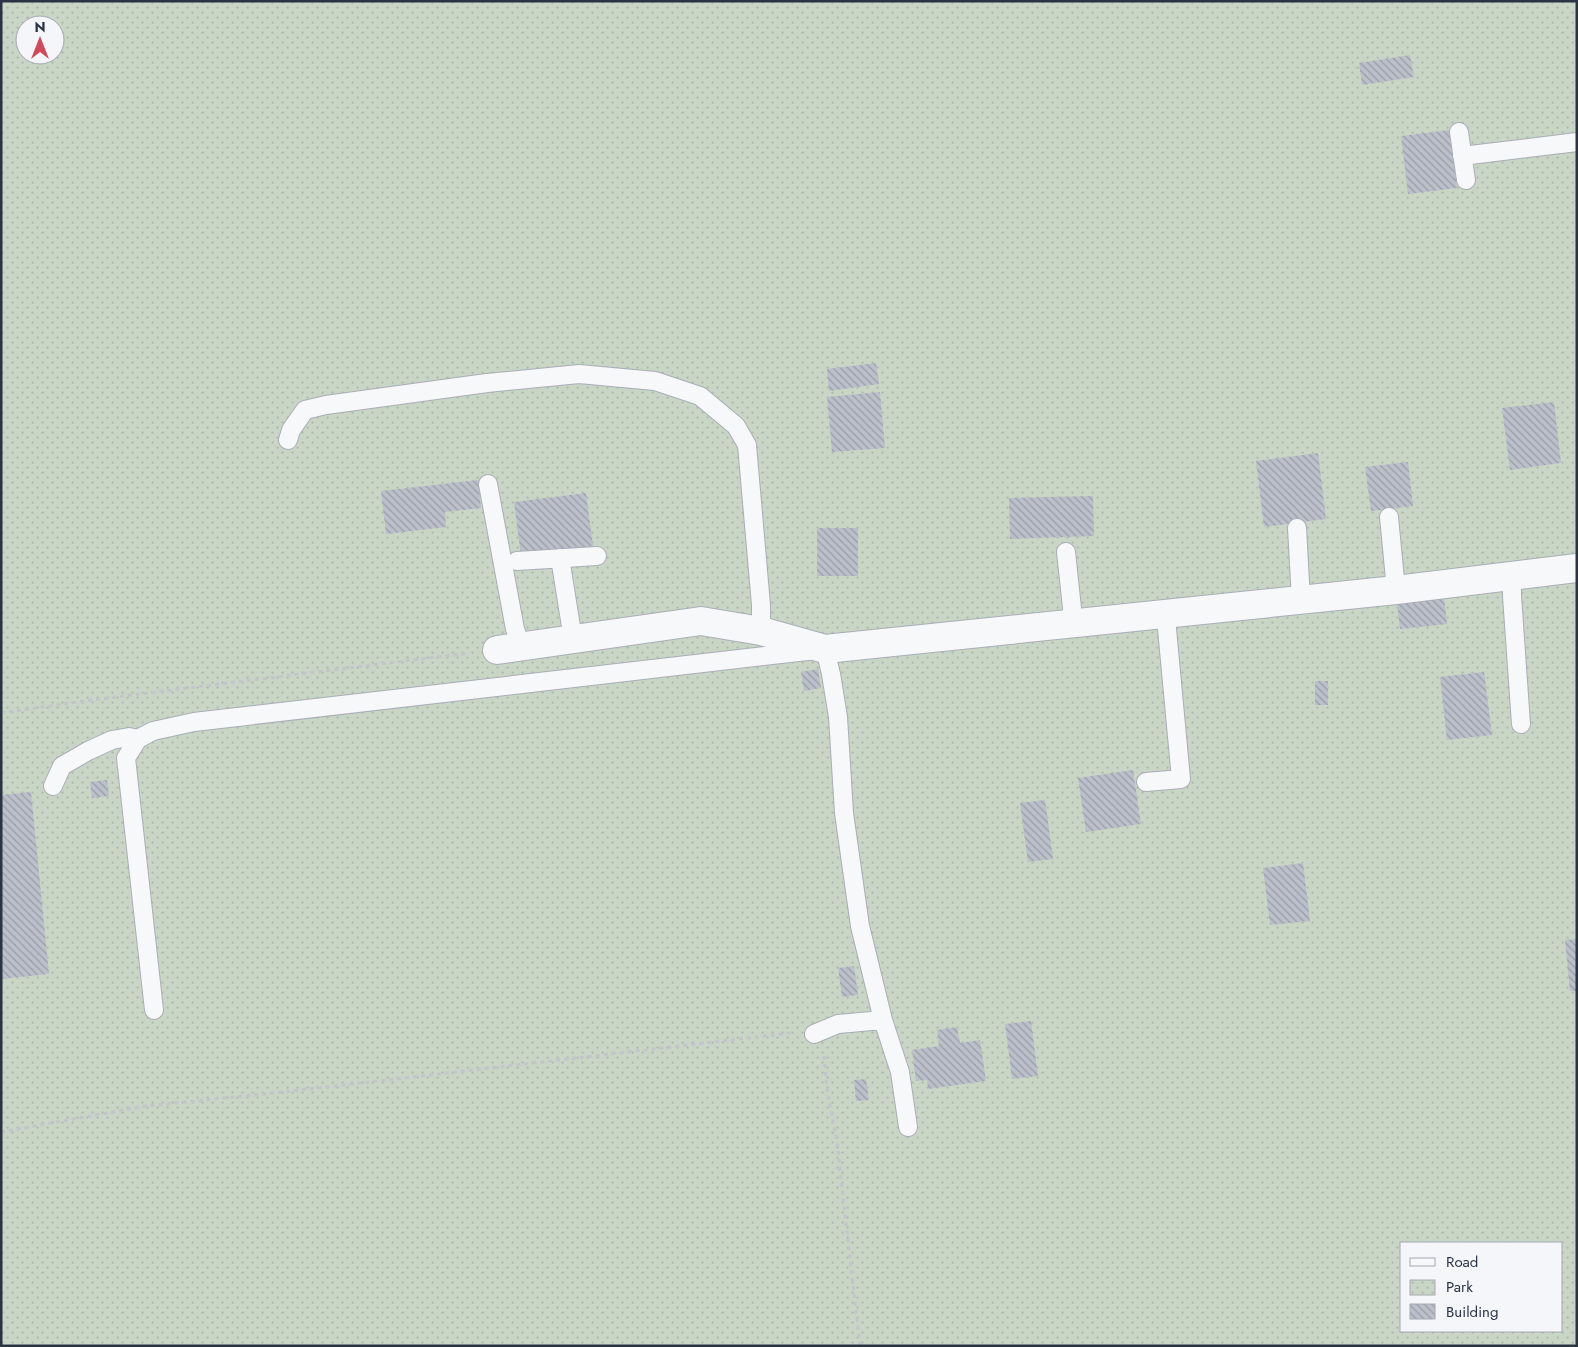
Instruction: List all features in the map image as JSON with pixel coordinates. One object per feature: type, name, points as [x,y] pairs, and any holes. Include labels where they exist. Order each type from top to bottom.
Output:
[{"type":"street","points":[[509,648],[701,622],[761,631],[825,649],[1396,590],[1577,568]]},
{"type":"lane","points":[[1458,132],[1466,180]]},
{"type":"lane","points":[[1462,156],[1577,142]]},
{"type":"lane","points":[[288,440],[291,430],[305,410],[326,405],[496,382],[579,374],[655,381],[700,396],[736,426],[747,445],[761,604],[761,631]]},
{"type":"lane","points":[[488,484],[515,629],[509,648]]},
{"type":"lane","points":[[1389,517],[1396,590]]},
{"type":"lane","points":[[1297,528],[1301,600]]},
{"type":"lane","points":[[1066,552],[1072,624]]},
{"type":"lane","points":[[517,561],[597,556]]},
{"type":"lane","points":[[560,558],[573,639]]},
{"type":"lane","points":[[1512,576],[1521,724]]},
{"type":"lane","points":[[1146,782],[1180,779],[1165,614]]},
{"type":"lane","points":[[154,1010],[126,758],[138,739],[153,731],[194,722],[825,649],[838,717],[844,813],[860,926],[882,1020],[900,1072],[908,1127]]},
{"type":"lane","points":[[53,786],[62,766],[88,751],[112,740],[129,737],[138,739]]},
{"type":"lane","points":[[814,1034],[838,1024],[882,1020]]},
{"type":"path","points":[[1,713],[101,698],[509,648]]},
{"type":"path","points":[[1,1132],[146,1106],[283,1092],[799,1032],[814,1034],[823,1043],[827,1089],[836,1143],[860,1346]]},
{"type":"green space","points":[[1,1],[1577,1],[1577,1346],[1,1346]]},
{"type":"building","points":[[1410,55],[1414,77],[1362,85],[1359,63]]},
{"type":"building","points":[[1449,130],[1457,188],[1408,194],[1401,136]]},
{"type":"building","points":[[876,363],[879,384],[829,391],[827,369]]},
{"type":"building","points":[[880,392],[885,448],[832,452],[827,397]]},
{"type":"building","points":[[1554,402],[1561,463],[1510,470],[1502,408]]},
{"type":"building","points":[[1318,453],[1326,519],[1264,527],[1256,461]]},
{"type":"building","points":[[1408,462],[1413,506],[1371,511],[1365,467]]},
{"type":"building","points":[[478,480],[481,508],[445,512],[446,527],[386,534],[381,491]]},
{"type":"building","points":[[586,493],[593,546],[521,556],[514,502]]},
{"type":"building","points":[[1093,496],[1094,536],[1010,539],[1009,498]]},
{"type":"building","points":[[817,528],[858,528],[858,576],[817,576]]},
{"type":"building","points":[[1444,597],[1447,624],[1400,629],[1397,602]]},
{"type":"building","points":[[818,669],[821,688],[804,691],[801,672]]},
{"type":"building","points":[[1484,672],[1492,735],[1447,740],[1440,677]]},
{"type":"building","points":[[1315,681],[1328,681],[1328,705],[1315,705]]},
{"type":"building","points":[[1133,770],[1141,824],[1086,832],[1078,778]]},
{"type":"building","points":[[107,780],[109,796],[92,798],[90,782]]},
{"type":"building","points":[[31,792],[49,974],[1,979],[1,795]]},
{"type":"building","points":[[1045,800],[1053,859],[1028,862],[1020,803]]},
{"type":"building","points":[[1303,863],[1310,921],[1270,925],[1263,868]]},
{"type":"building","points":[[1577,939],[1577,991],[1570,991],[1565,940]]},
{"type":"building","points":[[854,966],[858,995],[842,997],[838,968]]},
{"type":"building","points":[[1031,1021],[1038,1076],[1012,1079],[1005,1024]]},
{"type":"building","points":[[957,1027],[960,1043],[980,1040],[986,1081],[928,1089],[927,1080],[916,1081],[912,1050],[939,1046],[937,1030]]},
{"type":"building","points":[[866,1079],[869,1100],[856,1101],[854,1080]]}]
